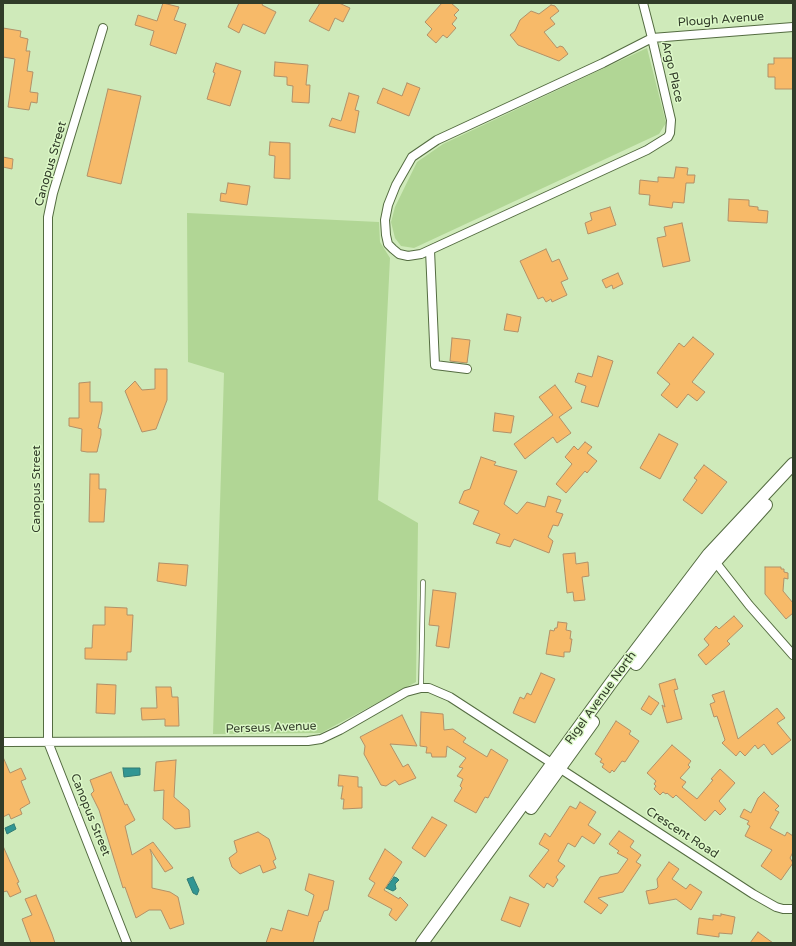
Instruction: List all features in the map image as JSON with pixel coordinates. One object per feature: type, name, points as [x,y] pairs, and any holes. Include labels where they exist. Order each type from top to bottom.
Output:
[{"type":"main road","name":"Rigel Avenue North","points":[[422,943],[712,558],[793,464]]},
{"type":"main road","name":"Rigel Avenue North","points":[[712,558],[793,474]]},
{"type":"main road","name":"Rigel Avenue North","points":[[431,943],[557,765]]},
{"type":"street","points":[[644,3],[652,38]]},
{"type":"street","name":"Plough Avenue","points":[[652,38],[793,27]]},
{"type":"street","name":"Canopus Street","points":[[103,28],[56,184],[48,217],[48,742],[127,943]]},
{"type":"street","name":"Argo Place","points":[[652,38],[671,120],[670,134],[668,137],[646,150],[430,250],[408,256],[399,254],[388,244],[385,220],[388,205],[400,178],[412,157],[437,140],[603,63],[652,38]]},
{"type":"street","points":[[430,250],[435,366],[467,369]]},
{"type":"street","points":[[712,558],[793,655]]},
{"type":"street","points":[[421,688],[429,688],[450,696],[557,765]]},
{"type":"street","name":"Perseus Avenue","points":[[3,742],[291,742],[321,739],[340,730],[406,692],[421,688]]},
{"type":"street","name":"Crescent Road","points":[[557,765],[776,908],[793,908]]},
{"type":"lane","points":[[421,688],[423,582]]},
{"type":"green space","points":[[647,48],[666,123],[659,134],[414,248],[401,246],[395,238],[391,222],[395,207],[417,162],[443,144]]},
{"type":"green space","points":[[187,213],[379,222],[380,242],[390,258],[378,500],[418,523],[416,682],[321,733],[213,734],[224,373],[188,362]]},
{"type":"water","points":[[123,768],[140,768],[140,775],[124,777]]},
{"type":"water","points":[[14,824],[16,829],[7,834],[5,828]]},
{"type":"water","points":[[193,877],[199,890],[197,895],[193,893],[187,879]]},
{"type":"water","points":[[394,877],[399,880],[395,884],[396,889],[393,891],[386,888]]},
{"type":"building","points":[[163,3],[179,7],[174,20],[186,24],[176,54],[150,45],[154,31],[135,25],[138,15],[157,21]]},
{"type":"building","points":[[239,3],[263,3],[262,5],[276,12],[265,34],[243,24],[239,33],[228,27]]},
{"type":"building","points":[[320,3],[339,3],[350,8],[343,22],[335,18],[329,31],[309,21]]},
{"type":"building","points":[[442,3],[451,3],[459,10],[454,15],[457,18],[452,24],[456,28],[447,38],[443,35],[436,43],[427,35],[432,29],[425,22]]},
{"type":"building","points":[[551,5],[555,6],[559,11],[550,18],[555,24],[544,32],[557,48],[560,46],[563,47],[568,54],[559,61],[518,45],[510,35],[515,31],[520,20],[531,11],[539,14]]},
{"type":"building","points":[[3,28],[21,31],[20,37],[28,39],[26,51],[30,51],[27,71],[33,72],[30,92],[38,93],[37,103],[31,102],[29,110],[8,107],[15,59],[3,57]]},
{"type":"building","points":[[774,58],[793,58],[793,89],[775,89],[775,77],[768,77],[768,64],[774,64]]},
{"type":"building","points":[[275,62],[308,65],[306,85],[310,85],[309,103],[292,102],[293,86],[287,85],[287,77],[274,76]]},
{"type":"building","points":[[216,63],[241,71],[230,106],[207,99],[215,73],[213,72]]},
{"type":"building","points":[[407,83],[420,88],[409,116],[377,103],[383,88],[402,96]]},
{"type":"building","points":[[108,89],[141,96],[121,184],[87,176]]},
{"type":"building","points":[[349,93],[359,96],[355,110],[359,111],[355,133],[329,126],[332,118],[341,121]]},
{"type":"building","points":[[270,142],[290,143],[290,179],[274,178],[275,156],[269,155]]},
{"type":"building","points":[[3,157],[13,159],[12,169],[3,167]]},
{"type":"building","points":[[676,167],[688,168],[687,175],[695,175],[694,183],[686,183],[684,203],[673,202],[672,208],[649,205],[650,195],[639,194],[640,180],[658,182],[658,177],[674,178]]},
{"type":"building","points":[[228,183],[250,186],[247,205],[220,201],[221,193],[226,194]]},
{"type":"building","points":[[729,199],[749,200],[749,206],[758,207],[758,210],[768,211],[767,223],[728,221]]},
{"type":"building","points":[[610,207],[616,225],[588,234],[585,223],[592,220],[590,213]]},
{"type":"building","points":[[682,223],[690,261],[663,267],[657,238],[666,236],[664,227]]},
{"type":"building","points":[[546,249],[552,262],[559,259],[568,279],[561,282],[567,295],[552,302],[551,299],[546,302],[543,297],[538,299],[520,261]]},
{"type":"building","points":[[618,273],[623,284],[613,289],[612,285],[606,288],[602,280]]},
{"type":"building","points":[[507,314],[521,317],[518,332],[504,330]]},
{"type":"building","points":[[693,337],[714,354],[692,382],[705,392],[697,401],[688,394],[677,408],[661,395],[670,384],[657,373],[679,343],[684,347]]},
{"type":"building","points":[[452,338],[470,340],[467,363],[450,361]]},
{"type":"building","points":[[598,356],[613,361],[598,407],[581,402],[586,386],[575,382],[578,373],[592,377]]},
{"type":"building","points":[[155,369],[167,369],[167,400],[156,429],[142,432],[125,391],[135,381],[142,390],[155,389]]},
{"type":"building","points":[[90,382],[90,402],[102,402],[102,411],[98,428],[101,429],[101,435],[97,452],[81,451],[82,429],[69,426],[69,418],[79,418],[79,383]]},
{"type":"building","points":[[555,385],[572,408],[559,417],[571,433],[557,443],[553,437],[525,459],[514,444],[553,415],[539,397]]},
{"type":"building","points":[[495,413],[514,416],[511,433],[493,431]]},
{"type":"building","points":[[659,434],[678,444],[660,479],[640,468]]},
{"type":"building","points":[[585,442],[592,447],[587,453],[597,461],[587,473],[585,471],[566,493],[556,484],[572,464],[565,457],[574,446],[578,450]]},
{"type":"building","points":[[481,457],[496,462],[494,465],[517,471],[504,504],[517,514],[527,502],[545,507],[548,496],[561,500],[556,512],[563,514],[558,526],[553,525],[548,537],[553,541],[549,553],[514,539],[510,547],[496,543],[500,534],[473,524],[479,511],[459,503],[464,491],[470,489]]},
{"type":"building","points":[[704,465],[727,482],[702,514],[683,500],[697,480],[694,478]]},
{"type":"building","points":[[90,474],[99,474],[99,489],[106,489],[104,522],[89,522]]},
{"type":"building","points":[[575,553],[576,564],[588,562],[589,576],[582,577],[585,600],[574,601],[573,592],[567,593],[563,554]]},
{"type":"building","points":[[159,563],[188,565],[186,586],[157,581]]},
{"type":"building","points":[[765,567],[781,567],[781,569],[784,569],[784,572],[788,573],[788,579],[784,578],[783,591],[793,603],[793,613],[786,619],[765,594]]},
{"type":"building","points":[[433,590],[456,593],[449,648],[436,646],[439,626],[429,625]]},
{"type":"building","points":[[105,607],[127,608],[127,615],[133,615],[131,652],[127,652],[127,660],[85,659],[85,648],[92,648],[93,625],[105,625]]},
{"type":"building","points":[[734,616],[743,626],[727,641],[730,644],[706,665],[698,655],[709,645],[704,639],[716,626],[719,629]]},
{"type":"building","points":[[558,622],[567,623],[566,630],[571,631],[570,639],[572,639],[570,652],[564,652],[564,657],[546,654],[550,630],[554,631],[555,628],[557,628]]},
{"type":"building","points":[[541,673],[555,679],[535,723],[513,713],[520,697],[524,699],[527,693],[531,695]]},
{"type":"building","points":[[675,679],[678,689],[674,690],[682,719],[667,723],[662,705],[665,707],[659,684]]},
{"type":"building","points":[[97,684],[116,685],[115,714],[96,713]]},
{"type":"building","points":[[156,687],[171,687],[172,697],[178,697],[179,726],[165,726],[165,719],[142,720],[141,708],[157,708]]},
{"type":"building","points":[[724,691],[738,739],[777,708],[785,718],[777,723],[791,740],[772,755],[764,744],[758,749],[755,745],[745,756],[740,751],[736,756],[722,743],[725,740],[717,716],[714,717],[710,704],[715,702],[712,695]]},
{"type":"building","points":[[649,696],[659,703],[651,715],[641,709]]},
{"type":"building","points":[[421,712],[443,714],[444,730],[453,729],[466,738],[463,742],[487,757],[491,749],[508,760],[488,798],[485,797],[476,813],[454,801],[462,788],[460,786],[463,779],[457,776],[463,768],[459,767],[466,758],[447,746],[446,757],[432,757],[431,753],[426,753],[427,747],[420,746]]},
{"type":"building","points":[[402,715],[417,746],[390,744],[403,767],[408,764],[416,778],[399,785],[395,780],[386,786],[381,785],[364,754],[365,746],[360,737]]},
{"type":"building","points":[[616,721],[631,731],[629,734],[639,741],[625,762],[622,761],[614,772],[612,770],[610,773],[602,767],[604,764],[600,762],[602,759],[595,754]]},
{"type":"building","points":[[672,745],[691,761],[688,765],[690,767],[680,778],[686,782],[682,787],[697,799],[720,769],[735,783],[719,801],[726,809],[720,815],[715,810],[705,821],[676,795],[673,798],[667,793],[666,794],[663,792],[660,795],[654,789],[656,786],[654,784],[656,781],[647,773]]},
{"type":"building","points":[[3,757],[10,773],[21,768],[26,779],[21,781],[30,803],[20,809],[22,814],[11,819],[9,814],[3,817]]},
{"type":"building","points":[[176,760],[174,797],[189,810],[190,827],[175,829],[163,819],[164,790],[154,791],[156,762]]},
{"type":"building","points":[[111,772],[125,805],[127,804],[135,820],[125,826],[132,855],[153,842],[173,868],[165,872],[150,849],[152,856],[152,888],[170,892],[178,897],[184,924],[170,929],[161,910],[149,910],[136,918],[125,887],[123,888],[99,810],[91,794],[94,791],[90,780]]},
{"type":"building","points":[[339,775],[358,777],[358,787],[362,787],[362,808],[343,809],[344,799],[341,799],[343,786],[338,786]]},
{"type":"building","points":[[764,792],[779,806],[775,810],[779,812],[770,828],[785,836],[787,832],[793,836],[793,852],[790,858],[793,863],[781,880],[761,866],[772,850],[745,836],[750,826],[747,824],[749,821],[740,817],[744,809],[751,813],[758,798]]},
{"type":"building","points":[[580,802],[596,812],[588,825],[601,834],[594,844],[582,836],[575,847],[568,843],[558,861],[565,866],[556,877],[558,880],[553,887],[547,883],[544,888],[529,876],[549,850],[539,844],[545,833],[550,837],[570,806],[576,809]]},
{"type":"building","points":[[432,817],[447,825],[425,857],[412,848]]},
{"type":"building","points":[[619,831],[634,841],[630,847],[641,855],[636,862],[641,865],[623,892],[598,898],[608,905],[601,914],[584,902],[600,877],[618,873],[628,859],[617,853],[619,851],[609,844]]},
{"type":"building","points":[[258,832],[269,839],[276,859],[273,861],[276,868],[263,873],[260,865],[240,874],[232,867],[229,858],[237,852],[234,841]]},
{"type":"building","points":[[3,846],[19,882],[17,883],[21,892],[10,897],[7,891],[3,892]]},
{"type":"building","points":[[385,849],[402,862],[384,890],[399,899],[400,897],[408,905],[396,921],[389,915],[392,909],[368,896],[375,883],[369,879]]},
{"type":"building","points":[[669,862],[679,869],[672,879],[686,889],[690,884],[702,892],[691,910],[676,899],[649,904],[646,891],[656,889],[658,887],[657,879]]},
{"type":"building","points":[[309,874],[334,881],[328,910],[324,911],[320,922],[319,921],[313,943],[266,943],[271,928],[282,931],[288,910],[308,916],[314,895],[305,890]]},
{"type":"building","points":[[36,895],[55,943],[31,943],[22,919],[32,915],[25,899]]},
{"type":"building","points":[[510,897],[529,904],[520,927],[501,920]]},
{"type":"building","points":[[721,914],[735,917],[732,934],[719,933],[719,937],[697,934],[699,918],[713,920],[713,915],[721,916]]},
{"type":"building","points":[[758,932],[773,943],[750,943]]}]
